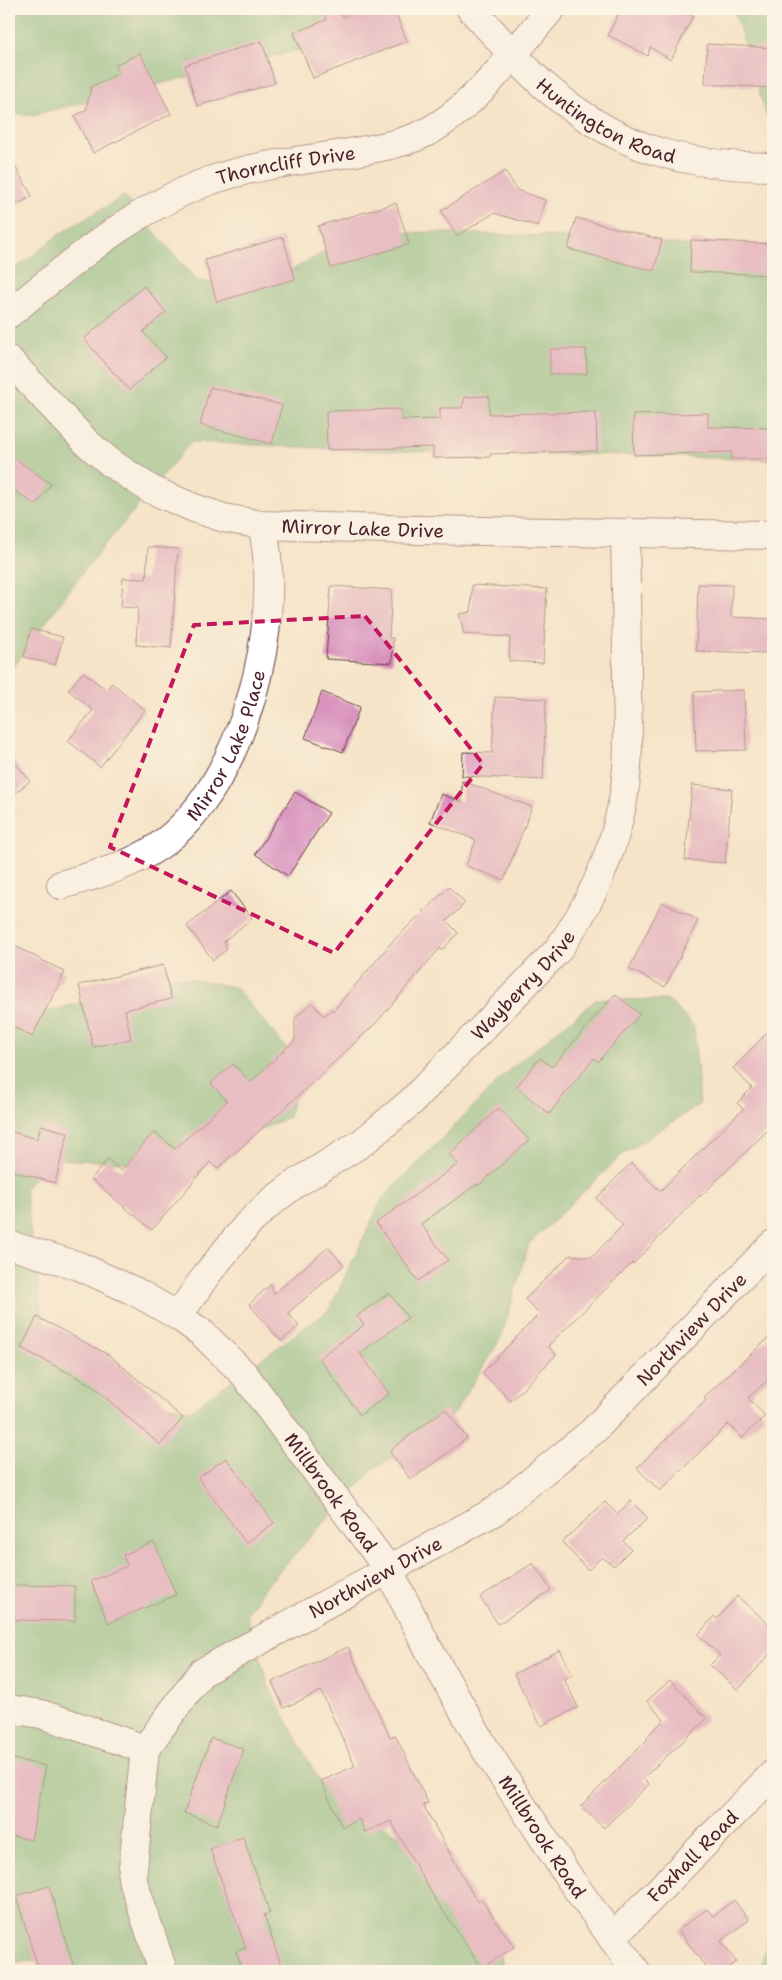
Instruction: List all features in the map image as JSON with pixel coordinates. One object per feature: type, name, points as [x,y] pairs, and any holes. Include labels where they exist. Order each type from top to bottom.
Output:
[{"type":"street","name":"Huntington Road","points":[[471,9],[547,88],[584,117],[625,140],[655,152],[686,160],[732,167],[773,167]]},
{"type":"street","name":"Thorncliff Drive","points":[[9,314],[125,224],[175,196],[210,181],[255,168],[382,148],[427,132],[466,105],[551,9]]},
{"type":"street","name":"Mirror Lake Drive","points":[[9,360],[87,443],[111,463],[150,489],[194,508],[224,518],[262,524],[418,530],[773,535]]},
{"type":"street","name":"Mirror Lake Place","points":[[62,885],[112,871],[160,845],[196,809],[223,770],[242,727],[256,682],[264,635],[268,588],[266,540],[262,524]]},
{"type":"street","name":"Wayberry Drive","points":[[178,1316],[247,1225],[270,1203],[363,1142],[411,1102],[557,951],[576,925],[598,884],[614,839],[622,808],[628,761],[625,533]]},
{"type":"street","name":"Northview Drive","points":[[145,1749],[201,1673],[495,1511],[593,1431],[773,1244]]},
{"type":"street","name":"Millbrook Road","points":[[9,1245],[79,1266],[136,1292],[178,1316],[203,1334],[244,1374],[388,1569],[429,1650],[484,1747],[570,1878],[636,1971]]},
{"type":"street","points":[[9,1710],[41,1714],[145,1749],[132,1878],[163,1971]]},
{"type":"street","name":"Foxhall Road","points":[[612,1938],[773,1774]]},
{"type":"highlighted area","points":[[365,616],[483,764],[334,953],[110,847],[194,625]]},
{"type":"green space","points":[[9,9],[374,9],[332,42],[28,116],[9,112]]},
{"type":"green space","points":[[734,9],[773,9],[773,120],[767,118]]},
{"type":"green space","points":[[124,196],[196,280],[254,291],[354,235],[427,232],[548,236],[750,249],[773,256],[773,460],[624,455],[378,451],[191,442],[85,569],[9,673],[9,274],[61,233]]},
{"type":"green space","points":[[174,976],[235,987],[301,1066],[289,1117],[184,1165],[53,1159],[25,1188],[44,1328],[130,1399],[191,1410],[329,1310],[382,1199],[508,1071],[597,999],[669,1000],[694,1027],[700,1104],[622,1155],[529,1244],[501,1338],[444,1429],[374,1468],[265,1587],[247,1615],[269,1687],[322,1786],[427,1853],[491,1915],[503,1971],[90,1971],[28,1960],[9,1965],[9,1665],[11,1658],[9,1655],[9,1025],[44,1013]]},
{"type":"green space","points":[[773,1912],[773,1971],[760,1971]]},
{"type":"building","points":[[325,9],[340,9],[343,17],[363,9],[394,9],[407,41],[313,78],[294,33],[326,20]]},
{"type":"building","points":[[621,9],[680,9],[693,16],[671,60],[650,47],[648,56],[608,35]]},
{"type":"building","points":[[262,41],[275,83],[197,106],[185,65]]},
{"type":"building","points":[[707,44],[773,48],[773,88],[705,84]]},
{"type":"building","points":[[140,53],[171,114],[93,153],[74,116],[86,110],[91,87],[119,73],[115,65]]},
{"type":"building","points":[[9,156],[32,196],[9,209]]},
{"type":"building","points":[[505,171],[517,190],[545,200],[537,226],[494,213],[457,236],[441,211]]},
{"type":"building","points":[[396,203],[409,244],[331,268],[318,226]]},
{"type":"building","points":[[576,218],[662,240],[654,271],[568,249]]},
{"type":"building","points":[[283,237],[295,279],[217,302],[205,260]]},
{"type":"building","points":[[691,240],[773,244],[773,275],[690,272]]},
{"type":"building","points":[[144,286],[166,312],[143,332],[166,357],[129,390],[84,339]]},
{"type":"building","points":[[550,349],[586,349],[587,374],[550,374]]},
{"type":"building","points":[[210,387],[282,405],[272,444],[200,425]]},
{"type":"building","points":[[489,396],[489,414],[596,412],[597,451],[490,454],[490,457],[433,458],[433,447],[327,450],[326,411],[401,409],[401,420],[440,419],[440,408],[462,408],[465,397]]},
{"type":"building","points":[[708,413],[708,427],[773,428],[773,459],[731,459],[732,452],[634,455],[633,415]]},
{"type":"building","points":[[9,454],[51,484],[36,505],[9,487]]},
{"type":"building","points":[[148,547],[178,549],[171,648],[136,645],[138,608],[121,607],[123,578],[146,579]]},
{"type":"building","points":[[698,584],[732,585],[731,617],[771,619],[770,653],[696,651]]},
{"type":"building","points":[[472,585],[547,589],[543,663],[509,661],[510,637],[464,634],[459,614],[471,612]]},
{"type":"building","points":[[331,586],[392,590],[389,638],[393,638],[392,663],[326,659]]},
{"type":"building","points":[[31,629],[63,637],[55,665],[24,657]]},
{"type":"building","points":[[83,672],[107,690],[112,683],[145,710],[100,767],[68,741],[93,710],[68,690]]},
{"type":"building","points":[[744,690],[746,750],[696,751],[694,692]]},
{"type":"building","points":[[322,692],[360,707],[343,752],[305,738]]},
{"type":"building","points":[[495,697],[546,699],[543,780],[462,776],[463,752],[492,753]]},
{"type":"building","points":[[9,755],[30,781],[9,798]]},
{"type":"building","points":[[462,781],[532,807],[504,880],[466,866],[476,840],[430,822],[441,794],[462,802]]},
{"type":"building","points":[[692,785],[732,789],[725,863],[685,860]]},
{"type":"building","points":[[295,792],[329,813],[288,876],[255,854]]},
{"type":"building","points":[[449,887],[465,903],[447,921],[458,933],[442,950],[440,948],[375,1024],[299,1095],[217,1169],[210,1162],[152,1230],[91,1179],[108,1159],[121,1171],[154,1132],[175,1149],[227,1101],[211,1083],[233,1064],[250,1082],[295,1040],[295,1018],[312,1003],[324,1016],[332,1009],[333,1011],[393,941]]},
{"type":"building","points":[[231,891],[252,918],[224,941],[227,949],[213,960],[187,926]]},
{"type":"building","points":[[662,902],[698,920],[665,987],[629,969]]},
{"type":"building","points":[[9,943],[65,972],[32,1037],[9,1024]]},
{"type":"building","points":[[163,965],[171,999],[125,1010],[131,1039],[93,1047],[79,985]]},
{"type":"building","points":[[615,994],[640,1014],[598,1062],[594,1058],[549,1114],[516,1087],[540,1058],[552,1067]]},
{"type":"building","points":[[773,1027],[773,1125],[548,1346],[556,1355],[511,1401],[482,1373],[539,1314],[525,1299],[570,1255],[592,1257],[623,1225],[596,1199],[631,1163],[660,1191],[743,1109],[737,1103],[752,1088],[733,1068]]},
{"type":"building","points":[[499,1108],[529,1140],[478,1186],[477,1184],[421,1224],[448,1260],[418,1281],[376,1223],[458,1164],[449,1154]]},
{"type":"building","points":[[41,1125],[68,1133],[55,1183],[9,1170],[9,1131],[37,1139]]},
{"type":"building","points":[[328,1247],[344,1265],[288,1313],[299,1326],[281,1341],[249,1304],[271,1284],[274,1294]]},
{"type":"building","points":[[389,1293],[408,1318],[360,1353],[389,1394],[360,1415],[319,1358],[364,1325],[357,1316]]},
{"type":"building","points":[[37,1317],[109,1355],[183,1418],[160,1445],[90,1384],[21,1348]]},
{"type":"building","points":[[773,1334],[773,1375],[748,1398],[765,1416],[742,1438],[728,1424],[660,1491],[637,1468],[706,1400],[704,1397]]},
{"type":"building","points":[[445,1409],[467,1438],[411,1480],[389,1451]]},
{"type":"building","points":[[226,1458],[274,1523],[246,1543],[198,1478]]},
{"type":"building","points":[[631,1501],[648,1518],[623,1541],[631,1549],[614,1566],[602,1557],[588,1570],[562,1542],[605,1502],[617,1514]]},
{"type":"building","points":[[154,1542],[176,1595],[108,1623],[91,1581],[127,1566],[123,1555]]},
{"type":"building","points":[[533,1563],[551,1590],[498,1624],[480,1597]]},
{"type":"building","points":[[9,1585],[75,1586],[75,1621],[9,1620]]},
{"type":"building","points":[[737,1596],[773,1628],[773,1650],[738,1690],[710,1665],[720,1655],[698,1635],[714,1616],[717,1619]]},
{"type":"building","points":[[348,1647],[390,1737],[395,1735],[428,1803],[423,1805],[477,1902],[481,1899],[514,1947],[482,1968],[433,1896],[391,1821],[365,1832],[359,1819],[342,1827],[321,1781],[355,1766],[321,1691],[284,1708],[272,1682]]},
{"type":"building","points":[[560,1650],[572,1674],[564,1679],[578,1707],[541,1726],[514,1674]]},
{"type":"building","points":[[670,1680],[707,1719],[643,1778],[649,1784],[604,1828],[581,1806],[648,1739],[646,1737],[664,1720],[647,1701]]},
{"type":"building","points":[[211,1738],[244,1749],[217,1825],[184,1813]]},
{"type":"building","points":[[9,1758],[46,1766],[31,1840],[9,1835]]},
{"type":"building","points":[[243,1837],[270,1913],[264,1915],[283,1971],[243,1971],[236,1951],[246,1948],[210,1849]]},
{"type":"building","points":[[49,1886],[75,1971],[39,1971],[16,1896]]},
{"type":"building","points":[[734,1900],[749,1920],[721,1941],[736,1962],[724,1971],[709,1971],[678,1930],[707,1909],[713,1916]]}]
